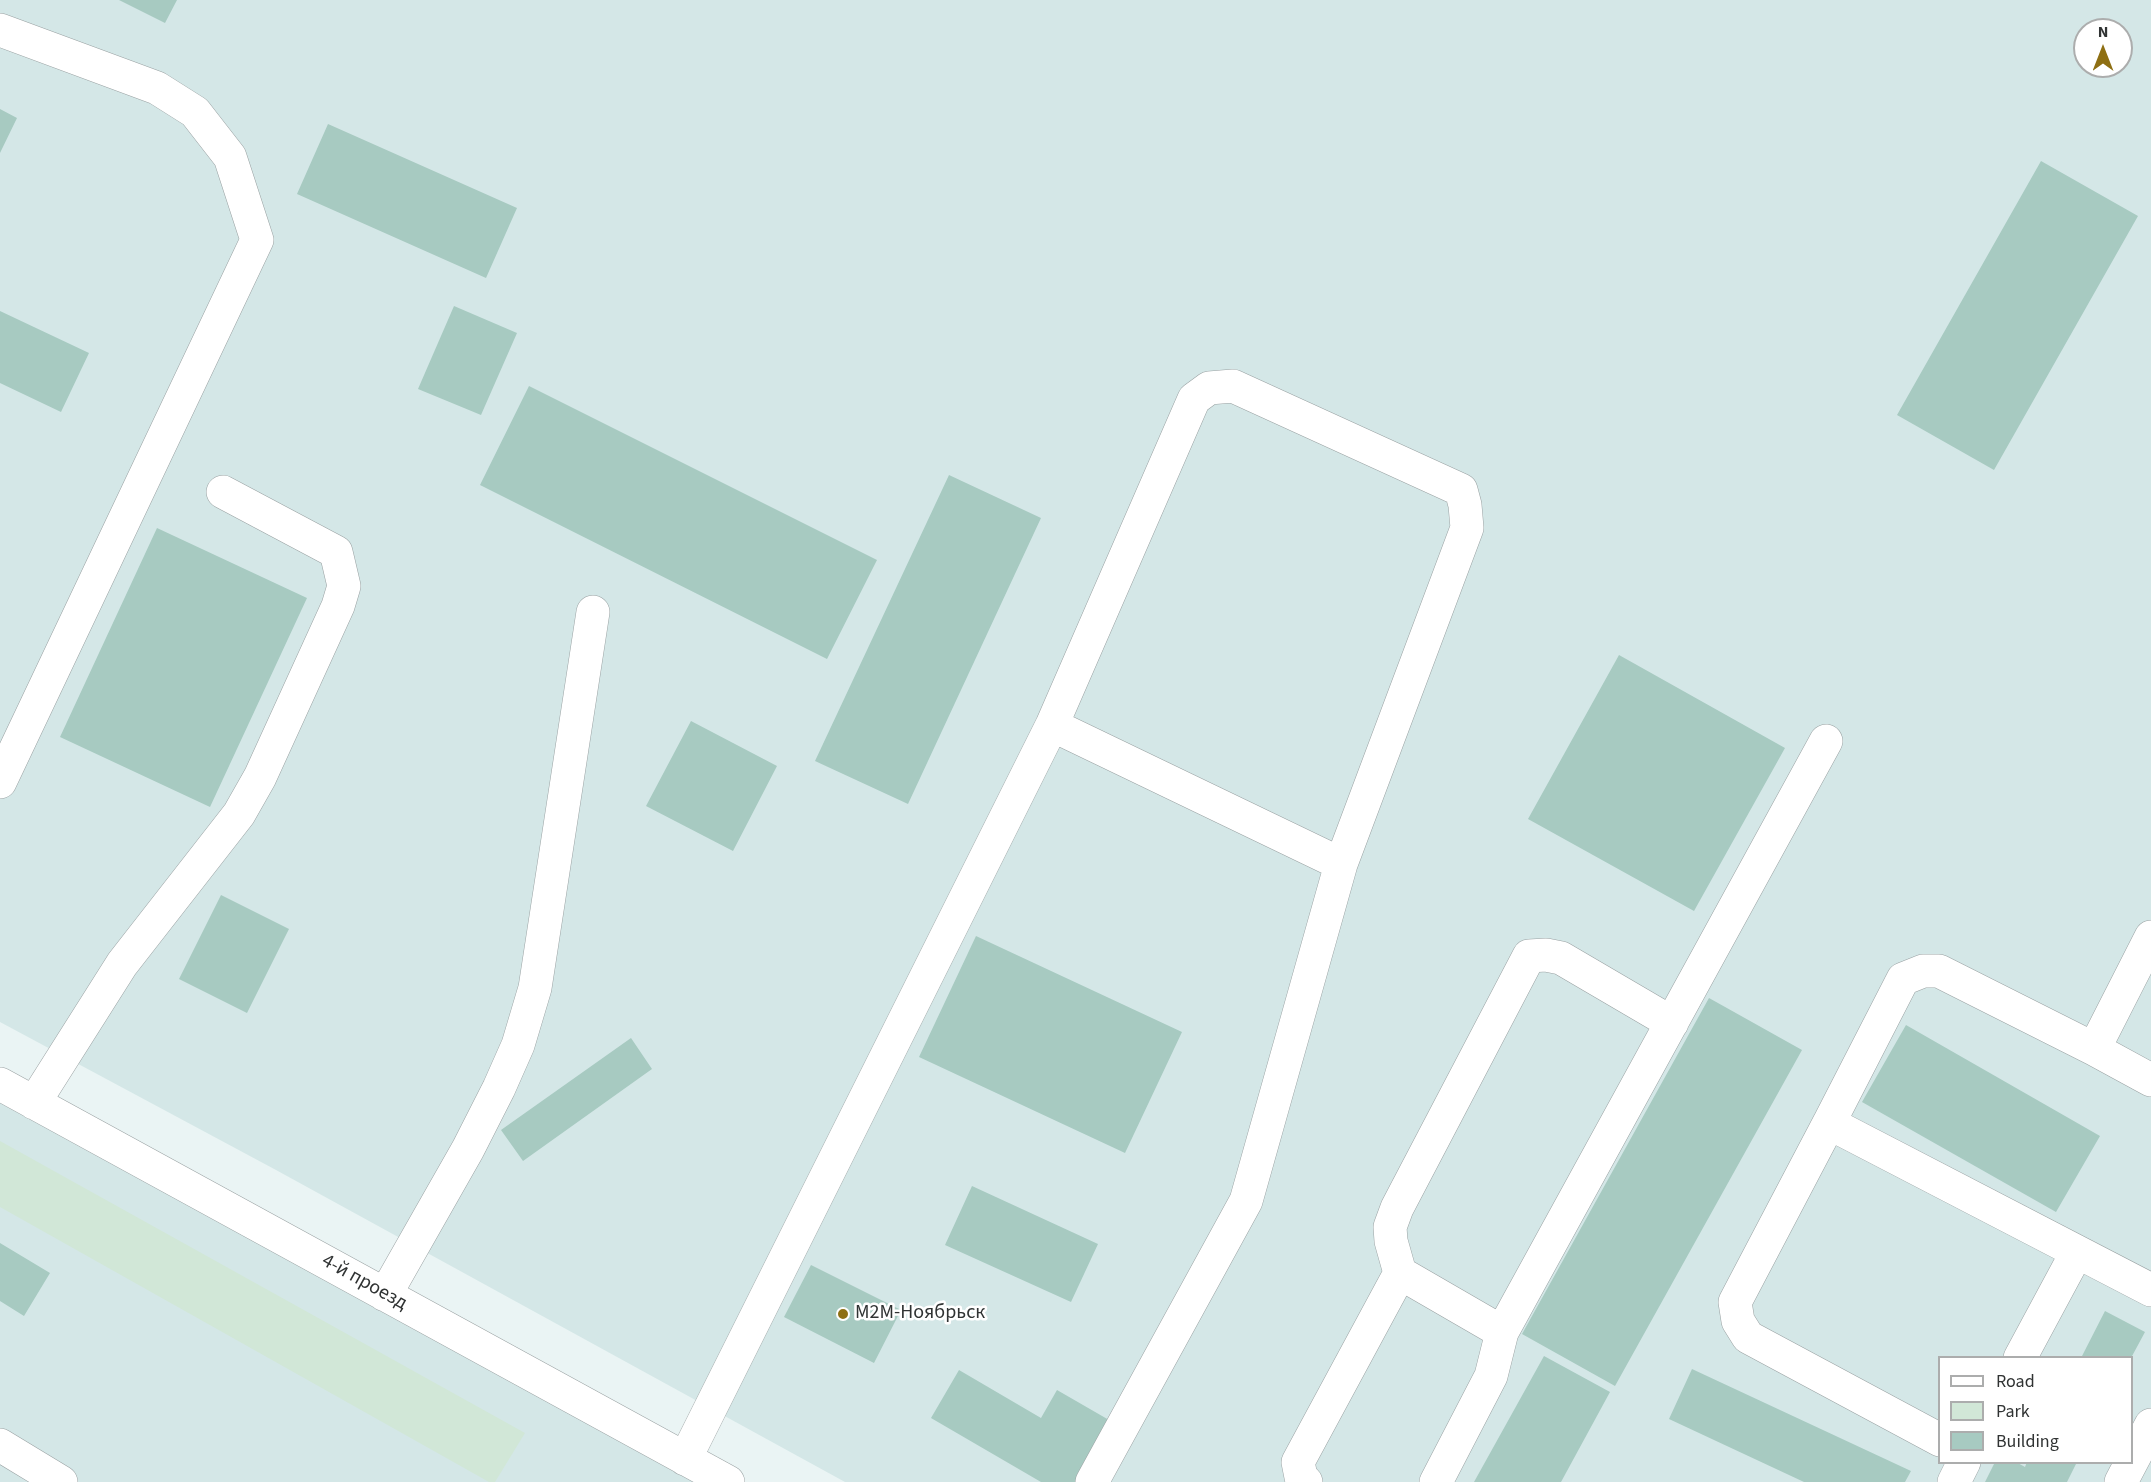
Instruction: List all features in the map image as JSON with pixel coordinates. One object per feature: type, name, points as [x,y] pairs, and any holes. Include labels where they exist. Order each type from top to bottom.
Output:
[{"type":"street","points":[[0,30],[157,88],[195,112],[230,157],[257,240],[0,782]]},
{"type":"street","points":[[685,1459],[1052,725],[1194,399],[1209,388],[1233,386],[1461,490],[1467,528],[1341,864],[1246,1201],[1092,1482]]},
{"type":"street","points":[[34,1103],[122,964],[239,814],[260,777],[338,606],[344,586],[336,552],[224,492]]},
{"type":"street","points":[[385,1295],[468,1149],[518,1045],[535,988],[593,612]]},
{"type":"street","points":[[1052,725],[1341,864]]},
{"type":"street","points":[[1436,1482],[1491,1376],[1502,1332],[1826,741]]},
{"type":"street","points":[[2094,1049],[2151,937]]},
{"type":"street","points":[[1306,1482],[1301,1477],[1299,1461],[1400,1273],[1391,1241],[1390,1227],[1397,1208],[1529,956],[1546,955],[1561,958],[1671,1023]]},
{"type":"street","points":[[1938,1439],[1748,1337],[1738,1321],[1735,1302],[1903,980],[1923,971],[1939,971],[2151,1080]]},
{"type":"street","name":"4-й проезд","points":[[0,1084],[728,1482]]},
{"type":"street","points":[[1829,1123],[2151,1290]]},
{"type":"street","points":[[2021,1356],[2077,1252]]},
{"type":"street","points":[[1400,1273],[1502,1332]]},
{"type":"street","points":[[2133,1459],[2151,1425]]},
{"type":"street","points":[[0,1445],[61,1482]]},
{"type":"street","points":[[1954,1482],[1963,1464]]},
{"type":"street","points":[[2121,1482],[2130,1464]]},
{"type":"shaded area","points":[[0,0],[2151,0],[2151,1482],[845,1482],[276,1170],[0,1022]]},
{"type":"shaded area","points":[[0,1097],[720,1482],[0,1482]]},
{"type":"green space","points":[[0,1141],[525,1433],[495,1482],[489,1482],[0,1207]]},
{"type":"building","points":[[119,0],[177,0],[165,23]]},
{"type":"building","points":[[0,109],[17,118],[0,153]]},
{"type":"building","points":[[328,124],[517,208],[486,278],[297,194]]},
{"type":"building","points":[[2041,161],[2138,216],[1994,470],[1897,415]]},
{"type":"building","points":[[454,306],[517,333],[481,415],[418,389]]},
{"type":"building","points":[[0,311],[89,353],[61,412],[0,383]]},
{"type":"building","points":[[529,386],[877,560],[827,659],[480,485]]},
{"type":"building","points":[[949,475],[1041,518],[908,804],[815,761]]},
{"type":"building","points":[[157,528],[307,598],[210,807],[60,737]]},
{"type":"building","points":[[1619,655],[1785,748],[1694,911],[1528,819]]},
{"type":"building","points":[[691,721],[777,766],[733,851],[646,806]]},
{"type":"building","points":[[221,895],[289,929],[247,1013],[179,979]]},
{"type":"building","points":[[976,936],[1182,1032],[1125,1153],[919,1057]]},
{"type":"building","points":[[1709,998],[1802,1050],[1615,1386],[1522,1334]]},
{"type":"building","points":[[1906,1025],[2100,1136],[2056,1212],[1862,1102]]},
{"type":"building","points":[[631,1038],[652,1069],[523,1161],[501,1130]]},
{"type":"building","points":[[972,1186],[1098,1244],[1071,1302],[945,1245]]},
{"type":"building","points":[[0,1243],[50,1273],[24,1316],[0,1301]]},
{"type":"building","name":"М2М-Ноябрьск","points":[[811,1265],[901,1310],[874,1363],[784,1317]]},
{"type":"building","points":[[2105,1311],[2145,1332],[2132,1356],[2082,1356]]},
{"type":"building","points":[[1544,1356],[1610,1392],[1561,1482],[1474,1482]]},
{"type":"building","points":[[1692,1369],[1911,1471],[1905,1482],[1804,1482],[1669,1419]]},
{"type":"building","points":[[959,1370],[1041,1418],[1057,1390],[1135,1435],[1108,1482],[1041,1482],[931,1418]]},
{"type":"building","points":[[1994,1464],[2020,1464],[2025,1467],[2026,1464],[2076,1464],[2067,1482],[1985,1482]]},
{"type":"place","name":"М2М-Ноябрьск","points":[[843,1314]]}]
